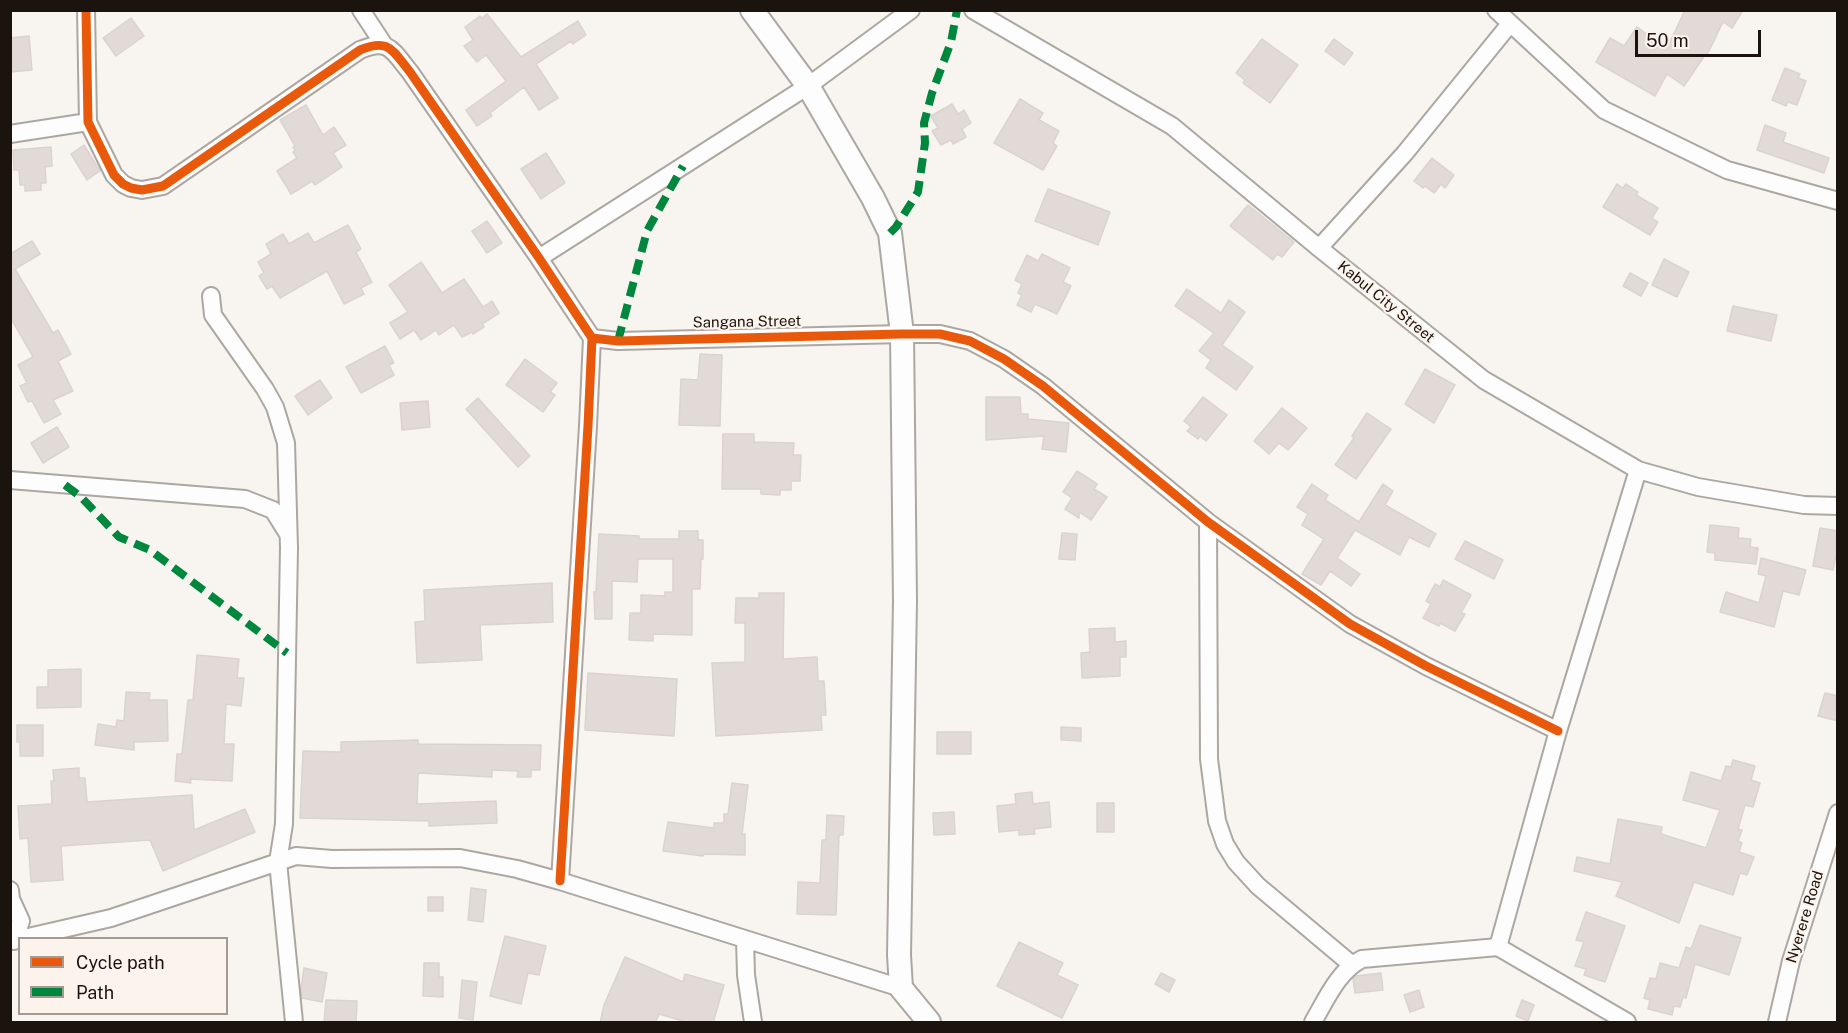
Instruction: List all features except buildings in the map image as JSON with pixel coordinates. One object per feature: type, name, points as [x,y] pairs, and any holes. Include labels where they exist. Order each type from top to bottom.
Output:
[{"type":"street","points":[[86,10],[87,122],[114,175],[123,184],[142,190],[163,186],[360,50],[371,45],[384,45]]},
{"type":"street","points":[[361,10],[384,45],[410,72],[592,338],[560,880]]},
{"type":"street","points":[[752,10],[808,86],[873,198],[890,233],[902,334],[905,601],[899,956],[901,988]]},
{"type":"street","points":[[539,258],[808,86],[911,10]]},
{"type":"street","name":"Kabul City Street","points":[[974,10],[1172,126],[1319,248],[1484,380],[1638,470],[1698,487],[1804,505],[1838,506]]},
{"type":"street","points":[[1496,10],[1509,25],[1604,110],[1727,170],[1838,201]]},
{"type":"street","points":[[1319,248],[1405,153],[1509,25]]},
{"type":"street","points":[[10,134],[87,122]]},
{"type":"street","points":[[211,296],[213,315],[265,389],[275,407],[286,443],[288,534],[284,824],[278,862],[294,1023]]},
{"type":"street","name":"Sangana Street","points":[[592,338],[618,341],[940,334],[970,341],[1004,359],[1043,386],[1208,522],[1350,624],[1426,666],[1558,731]]},
{"type":"street","points":[[1498,946],[1558,731],[1638,470]]},
{"type":"street","points":[[10,480],[245,499],[273,510],[288,534]]},
{"type":"street","points":[[1208,522],[1209,759],[1218,821],[1225,844],[1236,862],[1258,886],[1351,964]]},
{"type":"street","name":"Nyerere Road","points":[[1777,1023],[1791,961],[1837,815]]},
{"type":"street","points":[[30,937],[111,918],[296,856],[332,860],[460,858],[560,880],[901,988],[929,1023]]},
{"type":"street","points":[[10,890],[11,899],[21,921],[17,940]]},
{"type":"street","points":[[746,939],[746,975],[753,1023]]},
{"type":"street","points":[[1313,1023],[1341,976],[1351,964],[1362,959],[1498,946],[1627,1023]]},
{"type":"marked path","points":[[890,233],[918,192],[925,143],[924,123],[932,93],[951,42],[957,10]]},
{"type":"marked path","points":[[618,341],[647,231],[683,166]]},
{"type":"marked path","points":[[65,485],[81,497],[119,537],[150,550],[287,653]]},
{"type":"cycle path","points":[[86,10],[88,122],[114,175],[123,184],[142,190],[163,186],[360,50],[378,45],[389,48],[410,72],[592,338],[560,881]]},
{"type":"cycle path","points":[[592,338],[618,341],[940,334],[970,341],[1004,359],[1043,386],[1208,522],[1350,624],[1426,666],[1558,731]]}]
